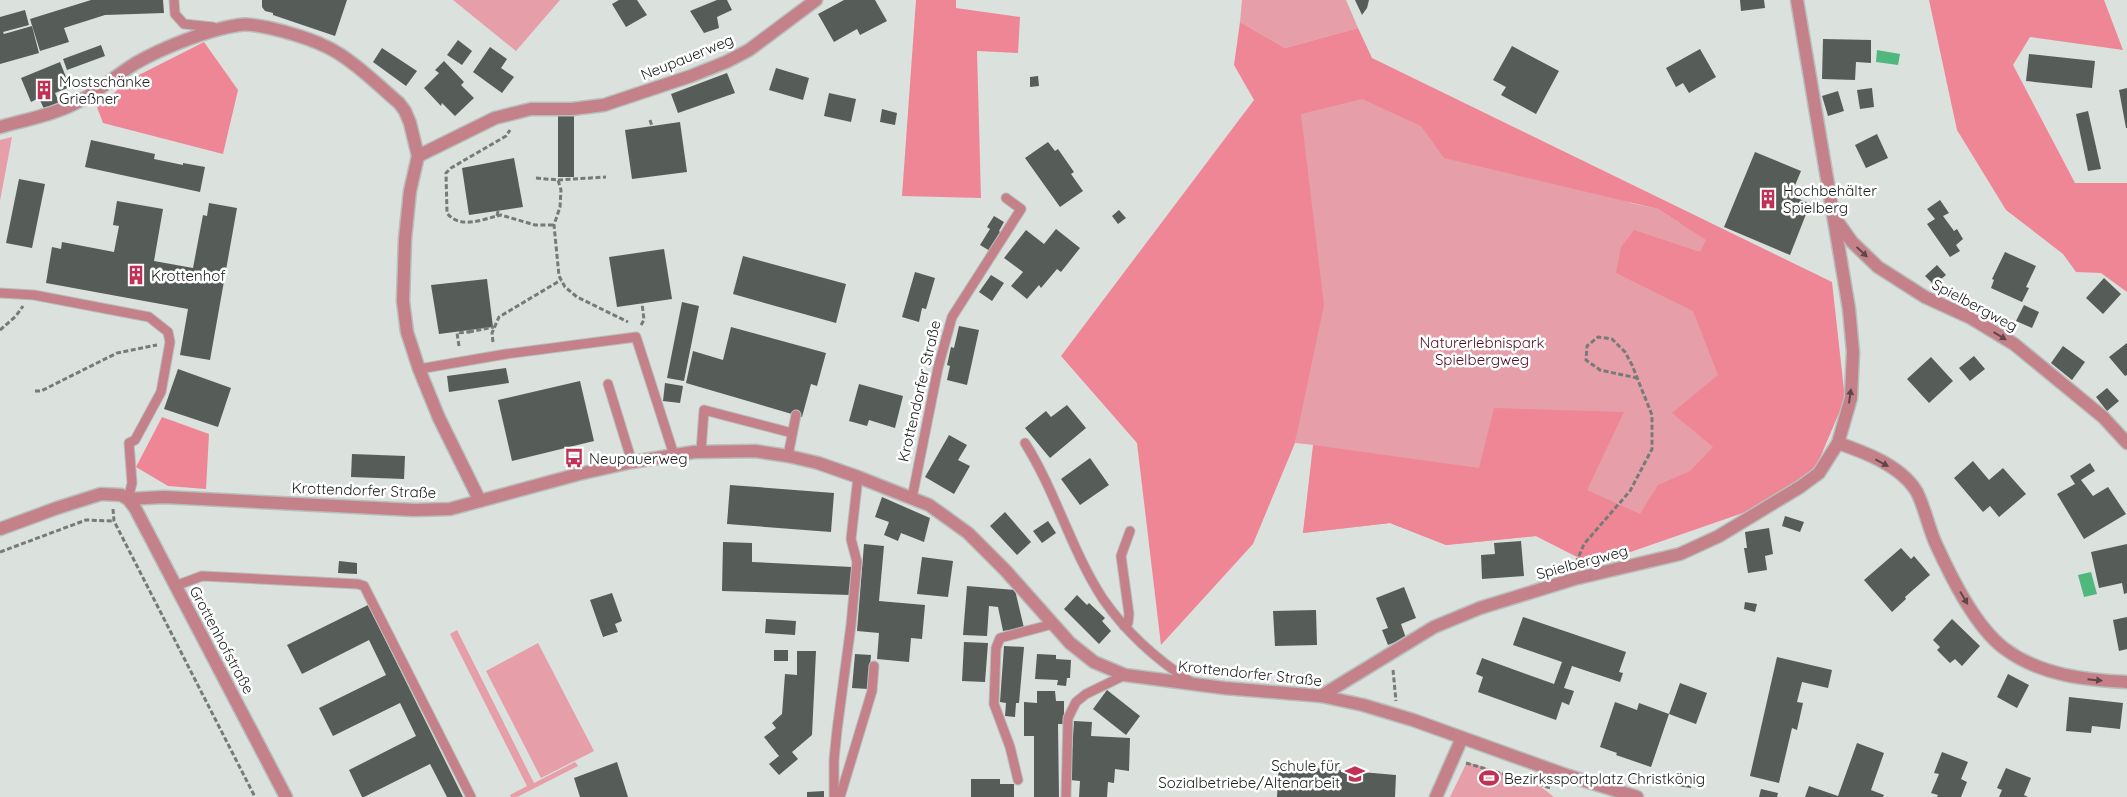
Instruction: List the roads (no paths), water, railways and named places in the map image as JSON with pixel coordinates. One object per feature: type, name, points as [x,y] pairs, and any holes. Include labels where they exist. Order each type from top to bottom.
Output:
[{"type":"street","name":"Neupauerweg","points":[[418,156],[495,118],[531,109],[572,109],[604,105],[691,76],[726,62],[749,50],[816,0]]},
{"type":"street","name":"Spielbergweg","points":[[1321,696],[1434,627],[1480,608],[1574,579],[1680,554],[1719,536],[1800,487],[1819,473],[1838,443],[1851,398],[1852,352],[1849,309],[1797,0]]},
{"type":"street","points":[[0,127],[62,109],[83,100],[136,63],[166,48],[215,31],[241,25],[269,28],[327,47],[335,52],[399,103],[410,123],[418,156],[410,191],[405,239],[403,301],[407,332],[419,369],[439,418],[480,500]]},
{"type":"street","name":"Spielbergweg","points":[[1832,214],[1852,242],[1878,266],[1925,297],[1971,318],[2014,344],[2103,417],[2127,443]]},
{"type":"street","points":[[1838,443],[1857,450],[1904,475],[1916,489],[1930,531],[1947,568],[1966,602],[1988,633],[2004,649],[2021,659],[2062,676],[2098,681],[2127,682]]},
{"type":"street","name":"Krottendorfer Straße","points":[[0,529],[100,494],[121,494],[128,499],[164,497],[414,510],[450,509],[632,462],[674,455],[701,451],[755,451],[788,456],[818,463],[929,505],[968,533],[1006,571],[1070,643],[1094,662],[1125,674],[1193,684],[1321,696],[1363,705],[1566,775],[1637,797]]},
{"type":"street","name":"Grottenhofstraße","points":[[128,499],[135,508],[286,797]]},
{"type":"street","points":[[1436,797],[1462,738]]},
{"type":"lane","points":[[174,0],[175,14],[184,24],[213,27],[215,31]]},
{"type":"lane","name":"Krottendorfer Straße","points":[[912,498],[938,368],[952,317],[1021,209],[1006,198]]},
{"type":"lane","points":[[0,293],[34,295],[149,317],[168,332],[170,342],[161,392],[135,440],[129,443],[132,483],[128,499]]},
{"type":"lane","points":[[419,369],[506,354],[636,337],[674,455]]},
{"type":"lane","points":[[608,384],[632,462]]},
{"type":"lane","points":[[701,451],[704,410],[792,433]]},
{"type":"lane","points":[[788,456],[796,415]]},
{"type":"lane","points":[[1024,442],[1041,467],[1076,548],[1103,599],[1124,626],[1164,664],[1193,684]]},
{"type":"lane","points":[[834,797],[834,760],[857,562],[851,539],[858,477]]},
{"type":"lane","points":[[1124,626],[1128,623],[1129,614],[1121,556],[1130,531]]},
{"type":"lane","points":[[175,586],[202,576],[358,584],[364,586],[471,797]]},
{"type":"lane","points":[[1018,780],[1010,747],[994,704],[996,648],[1000,638],[1053,624]]},
{"type":"lane","points":[[840,797],[872,691],[874,666]]},
{"type":"lane","points":[[1066,797],[1068,718],[1076,702],[1086,694],[1125,674]]},
{"type":"place","name":"Mostschänke Grießner","points":[[44,90]]},
{"type":"place","name":"Hochbehälter Spielberg","points":[[1768,199]]},
{"type":"place","name":"Krottenhof","points":[[136,275]]},
{"type":"place","name":"Neupauerweg","points":[[574,458]]},
{"type":"place","name":"Schule für Sozialbetriebe/Altenarbeit","points":[[1355,774]]},
{"type":"place","name":"Bezirkssportplatz Christkönig","points":[[1489,778]]},
{"type":"park label","name":"Naturerlebnispark Spielbergweg","points":[[1482,350]]}]
